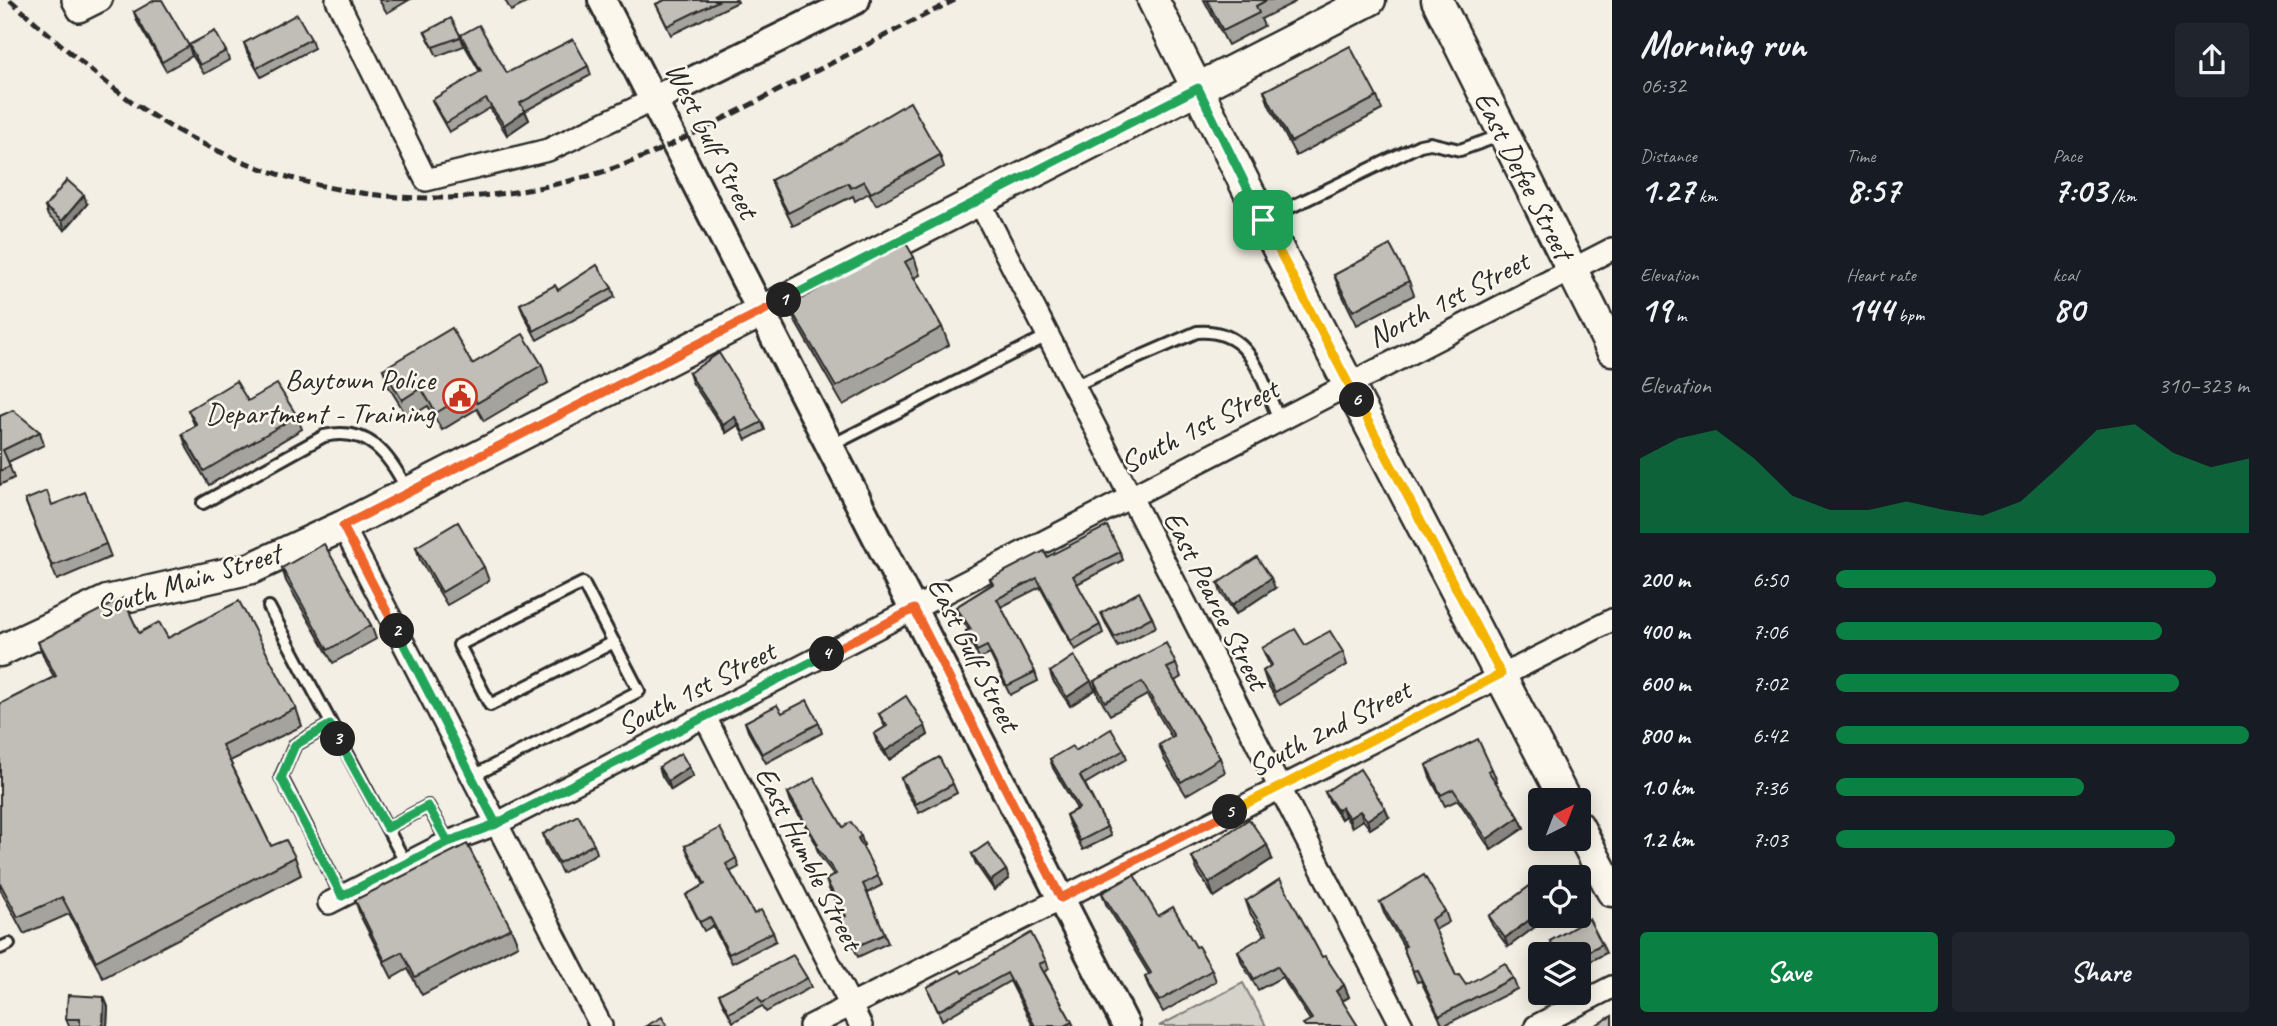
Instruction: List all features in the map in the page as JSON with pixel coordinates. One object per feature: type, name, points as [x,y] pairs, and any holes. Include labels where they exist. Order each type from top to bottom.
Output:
[{"type":"main road","points":[[1153,0],[1263,220],[1559,788]]},
{"type":"main road","name":"South Main Street","points":[[0,651],[107,601],[252,568],[343,526],[1370,0]]},
{"type":"main road","name":"East Defee Street","points":[[1437,0],[1612,350]]},
{"type":"main road","points":[[1591,851],[1612,891]]},
{"type":"street","points":[[76,6],[101,0]]},
{"type":"street","points":[[337,0],[426,180],[548,150],[856,0]]},
{"type":"street","name":"West Gulf Street","points":[[602,0],[763,311]]},
{"type":"street","name":"East Pearce Street","points":[[978,199],[1402,1026]]},
{"type":"street","name":"North 1st Street","points":[[1348,384],[1612,249]]},
{"type":"street","name":"East Gulf Street","points":[[763,311],[1126,1026]]},
{"type":"street","name":"South 1st Street","points":[[335,900],[448,842],[496,824],[1348,384]]},
{"type":"street","points":[[343,526],[601,1026]]},
{"type":"street","name":"South 2nd Street","points":[[810,1026],[1612,620]]},
{"type":"street","name":"East Humble Street","points":[[705,717],[861,1026]]},
{"type":"street","points":[[1536,1026],[1612,987]]},
{"type":"lane","points":[[1263,220],[1420,145],[1430,143],[1460,150],[1504,134]]},
{"type":"lane","points":[[1073,386],[1197,332],[1212,331],[1227,334],[1240,342],[1250,355],[1279,419]]},
{"type":"lane","points":[[832,445],[1046,336]]},
{"type":"lane","points":[[203,503],[324,436],[339,433],[352,433],[371,443],[394,463],[408,492]]},
{"type":"lane","points":[[473,776],[639,691],[614,642],[583,583],[459,645],[490,705],[614,642]]},
{"type":"lane","points":[[269,607],[406,864]]},
{"type":"lane","points":[[330,725],[295,745],[281,778],[335,900]]},
{"type":"lane","points":[[387,828],[428,806],[448,842]]},
{"type":"shaded area","points":[[1243,983],[1266,1026],[1159,1026]]},
{"type":"building","points":[[155,0],[162,0],[189,46],[162,62],[134,12]]},
{"type":"building","points":[[665,0],[720,0],[667,26],[656,4]]},
{"type":"building","points":[[1207,0],[1267,0],[1256,6],[1259,13],[1223,31]]},
{"type":"building","points":[[297,14],[311,39],[257,68],[244,43]]},
{"type":"building","points":[[451,18],[461,37],[433,47],[425,32]]},
{"type":"building","points":[[479,25],[507,73],[573,39],[588,66],[520,103],[525,111],[504,125],[486,99],[446,123],[432,100],[481,71],[461,35]]},
{"type":"building","points":[[215,31],[226,51],[200,65],[189,45]]},
{"type":"building","points":[[1350,46],[1377,97],[1291,142],[1264,91]]},
{"type":"building","points":[[910,102],[940,155],[871,193],[864,181],[851,188],[848,183],[788,213],[771,180],[829,150]]},
{"type":"building","points":[[67,180],[84,195],[62,221],[45,207]]},
{"type":"building","points":[[904,240],[914,257],[905,262],[942,327],[836,387],[789,306]]},
{"type":"building","points":[[1390,245],[1409,281],[1353,311],[1334,275]]},
{"type":"building","points":[[597,265],[612,288],[534,331],[520,304],[555,285],[558,290]]},
{"type":"building","points":[[452,328],[472,364],[523,334],[542,365],[477,403],[471,392],[436,413],[421,388],[402,400],[383,369]]},
{"type":"building","points":[[719,353],[762,422],[743,432],[735,417],[723,425],[689,373]]},
{"type":"building","points":[[236,381],[248,401],[277,384],[297,416],[204,471],[182,434],[197,425],[188,410]]},
{"type":"building","points":[[13,410],[40,432],[3,450],[10,466],[0,471],[0,416]]},
{"type":"building","points":[[47,491],[52,505],[85,492],[106,544],[52,566],[25,500]]},
{"type":"building","points":[[458,522],[484,567],[442,592],[416,547]]},
{"type":"building","points":[[1107,526],[1120,552],[1073,576],[1100,625],[1071,641],[1037,578],[997,599],[1035,672],[1007,686],[987,646],[977,651],[966,631],[971,629],[956,607],[993,584],[990,579],[1044,551],[1047,557]]},
{"type":"building","points":[[324,544],[371,625],[328,650],[282,568]]},
{"type":"building","points":[[1257,557],[1271,578],[1232,605],[1218,583]]},
{"type":"building","points":[[1139,592],[1152,617],[1115,637],[1101,613]]},
{"type":"building","points":[[123,598],[139,633],[159,622],[168,638],[239,601],[296,708],[222,745],[271,846],[286,840],[295,857],[96,961],[62,897],[18,917],[0,883],[0,704],[56,676],[38,642]]},
{"type":"building","points":[[1295,629],[1305,645],[1330,631],[1343,652],[1275,692],[1263,671],[1272,665],[1262,648]]},
{"type":"building","points":[[1166,643],[1176,664],[1167,668],[1220,758],[1181,782],[1159,745],[1174,736],[1142,682],[1105,702],[1094,681]]},
{"type":"building","points":[[1074,656],[1091,681],[1067,697],[1050,672]]},
{"type":"building","points":[[906,696],[925,726],[885,751],[874,734],[887,726],[879,714]]},
{"type":"building","points":[[807,700],[819,723],[762,754],[745,722],[777,705],[782,713]]},
{"type":"building","points":[[1111,729],[1124,750],[1080,776],[1107,827],[1080,841],[1066,815],[1079,808],[1050,759],[1072,746],[1075,751]]},
{"type":"building","points":[[1478,739],[1492,769],[1488,771],[1519,817],[1487,839],[1453,789],[1441,795],[1426,765]]},
{"type":"building","points":[[681,753],[689,767],[668,781],[659,767]]},
{"type":"building","points":[[939,757],[953,784],[916,804],[901,778]]},
{"type":"building","points":[[1360,769],[1385,808],[1367,820],[1360,811],[1349,818],[1342,807],[1337,810],[1325,792]]},
{"type":"building","points":[[814,778],[843,827],[851,822],[861,836],[858,838],[878,876],[863,884],[885,934],[855,947],[841,918],[846,916],[826,880],[836,874],[816,846],[818,844],[788,793]]},
{"type":"building","points":[[578,815],[594,844],[559,863],[543,834]]},
{"type":"building","points":[[1249,819],[1267,845],[1209,883],[1192,857]]},
{"type":"building","points":[[720,828],[736,858],[726,864],[754,914],[761,910],[773,932],[729,954],[710,917],[700,922],[686,895],[705,884],[685,846]]},
{"type":"building","points":[[988,843],[1006,870],[990,881],[972,854]]},
{"type":"building","points":[[467,844],[511,928],[415,977],[402,952],[385,961],[355,900]]},
{"type":"building","points":[[1134,875],[1158,916],[1173,907],[1212,970],[1159,1001],[1145,977],[1151,973],[1102,893]]},
{"type":"building","points":[[1424,875],[1445,911],[1431,920],[1456,976],[1459,975],[1466,985],[1505,963],[1513,978],[1439,1016],[1417,970],[1413,971],[1403,947],[1406,946],[1380,902]]},
{"type":"building","points":[[1280,879],[1322,957],[1325,956],[1344,985],[1336,991],[1358,1026],[1305,1026],[1303,1024],[1312,1019],[1277,966],[1254,979],[1238,951],[1267,934],[1246,901]]},
{"type":"building","points":[[1528,887],[1528,921],[1505,938],[1489,916]]},
{"type":"building","points":[[1591,923],[1602,944],[1591,950],[1591,942],[1550,941],[1573,928],[1591,928]]},
{"type":"building","points":[[1031,933],[1046,961],[1039,964],[1072,1022],[1064,1026],[1035,1026],[1007,973],[938,1011],[927,987],[960,970],[962,973]]},
{"type":"building","points":[[793,955],[807,978],[762,1003],[758,997],[729,1013],[719,994]]},
{"type":"building","points":[[68,995],[104,997],[103,1026],[80,1026],[80,1019],[66,1019]]},
{"type":"building","points":[[1612,1016],[1612,1026],[1594,1026]]},
{"type":"building","points":[[662,1017],[667,1026],[646,1026]]},
{"type":"railway","points":[[10,0],[128,99],[171,127],[222,153],[274,173],[327,187],[380,195],[434,198],[489,195],[544,187],[620,166],[700,131],[955,0]]},
{"type":"place","name":"Baytown Police Department - Training","points":[[460,396]]},
{"type":"route","points":[[1263,220],[1198,88],[343,526],[496,824],[448,842],[342,896],[281,778],[295,745],[330,725],[387,828],[428,806],[448,842],[496,824],[914,609],[1061,898],[1501,674],[1263,220]]}]
